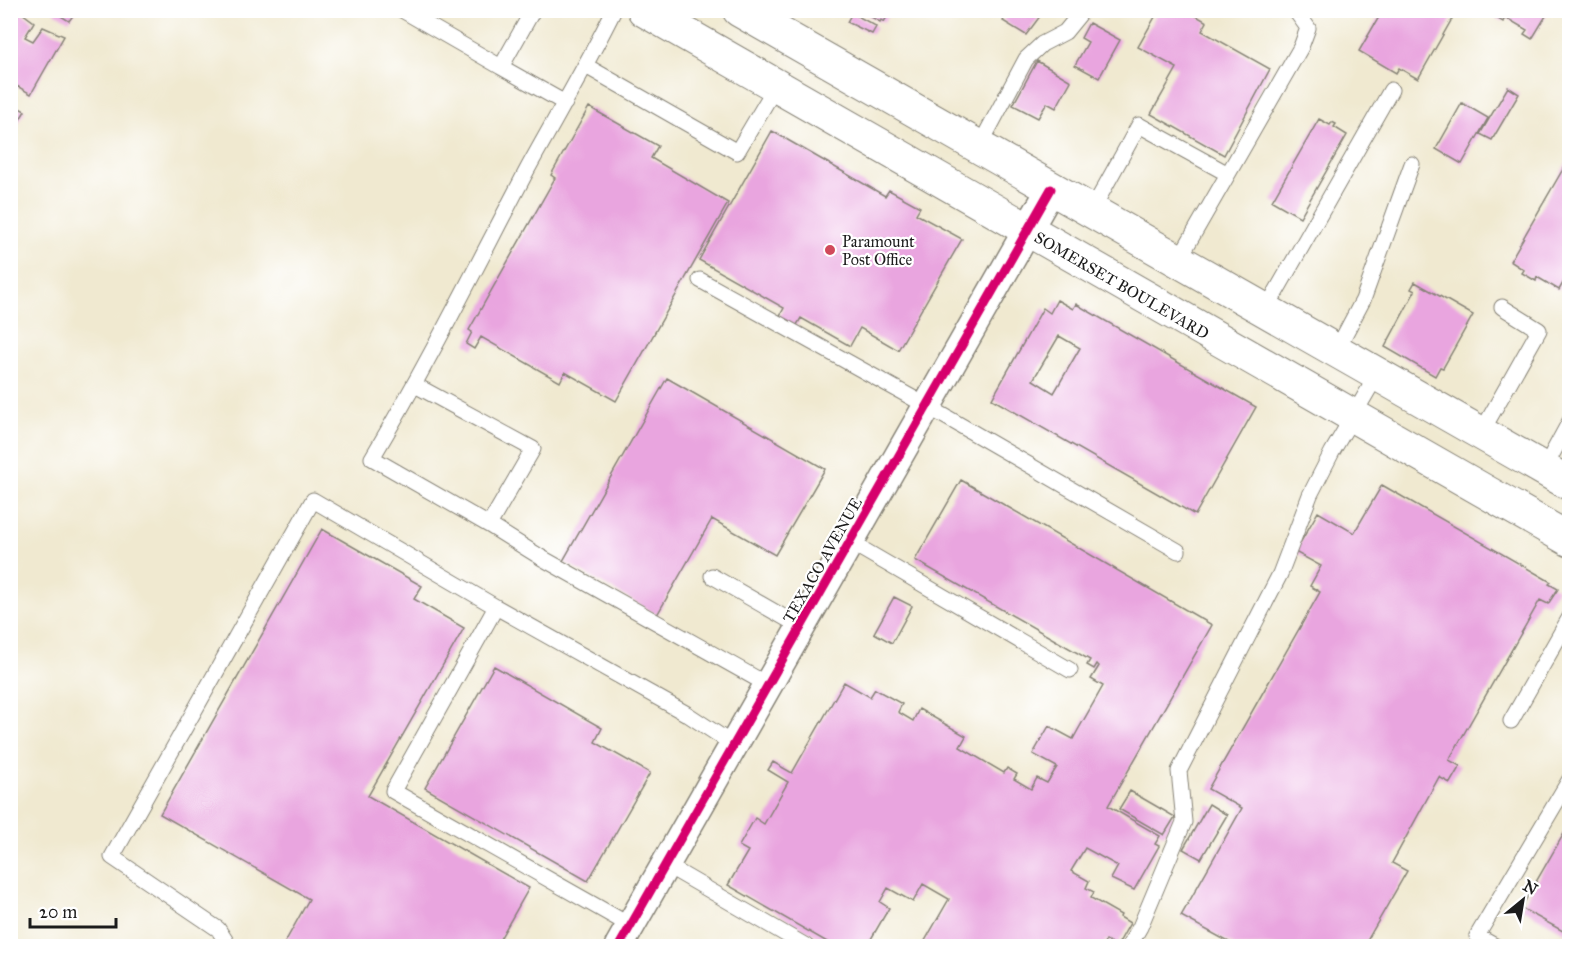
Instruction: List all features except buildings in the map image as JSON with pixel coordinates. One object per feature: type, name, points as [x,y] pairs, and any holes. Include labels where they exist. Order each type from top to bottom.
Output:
[{"type":"main road","name":"SOMERSET BOULEVARD","points":[[644,10],[1569,540]]},
{"type":"main road","points":[[739,10],[1557,476]]},
{"type":"street","name":"TEXACO AVENUE","points":[[625,936],[1051,189]]},
{"type":"lane","points":[[402,10],[565,103]]},
{"type":"lane","points":[[501,67],[533,10]]},
{"type":"lane","points":[[615,10],[529,167],[415,385],[372,458],[542,558],[768,685]]},
{"type":"lane","points":[[979,147],[1026,59],[1042,44],[1065,32],[1083,10]]},
{"type":"lane","points":[[1178,261],[1301,47],[1308,28],[1295,10]]},
{"type":"lane","points":[[586,66],[737,152],[776,86]]},
{"type":"lane","points":[[1265,311],[1391,90]]},
{"type":"lane","points":[[1091,212],[1139,125],[1228,174]]},
{"type":"lane","points":[[1336,351],[1363,300],[1412,164]]},
{"type":"lane","points":[[700,280],[927,406],[1178,551]]},
{"type":"lane","points":[[1481,434],[1539,330],[1502,307]]},
{"type":"lane","points":[[1128,946],[1140,927],[1184,822],[1179,771],[1280,574],[1310,495],[1377,375]]},
{"type":"lane","points":[[415,385],[533,449],[489,525]]},
{"type":"lane","points":[[1557,476],[1569,421]]},
{"type":"lane","points":[[229,946],[218,929],[112,857],[313,500],[496,608],[687,714],[734,745]]},
{"type":"lane","points":[[850,543],[1070,670]]},
{"type":"lane","points":[[712,576],[801,627]]},
{"type":"lane","points":[[496,608],[393,791],[625,936]]},
{"type":"lane","points":[[1511,721],[1569,617]]},
{"type":"lane","points":[[1495,946],[1477,936],[1569,779]]},
{"type":"lane","points":[[666,865],[806,946]]},
{"type":"cycle path","points":[[619,946],[1051,189]]},
{"type":"place","name":"Paramount Post Office","points":[[830,250]]}]
